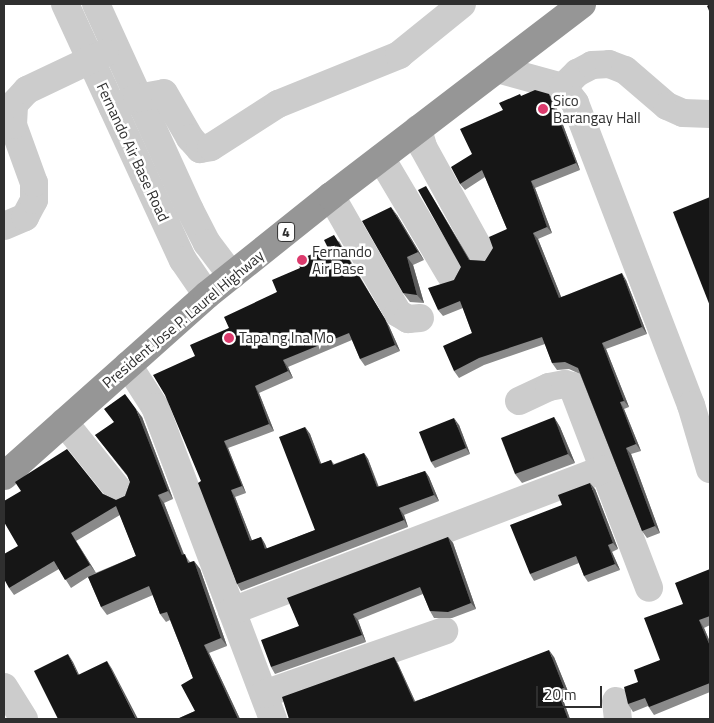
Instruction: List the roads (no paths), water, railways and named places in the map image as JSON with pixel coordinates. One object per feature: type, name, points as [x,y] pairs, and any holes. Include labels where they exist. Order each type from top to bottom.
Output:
[{"type":"highway","name":"President Jose P. Laurel Highway","points":[[4,476],[207,295],[331,196],[582,4]]},
{"type":"street","name":"Fernando Air Base Road","points":[[65,4],[90,63],[160,144],[207,243],[232,276]]},
{"type":"street","name":"Fernando Air Base Road","points":[[96,4],[114,47],[134,155],[183,260],[207,295]]},
{"type":"street","points":[[125,103],[164,93],[190,138],[200,149],[211,147],[278,104],[399,55],[462,4]]},
{"type":"street","points":[[4,226],[25,217],[34,200],[34,184],[13,125],[14,104],[35,86],[90,63],[114,47]]},
{"type":"street","points":[[563,87],[577,73],[592,65],[609,64],[625,70],[668,106],[683,113],[710,114]]},
{"type":"street","points":[[497,69],[563,87],[575,102],[691,405],[710,469]]},
{"type":"street","points":[[418,129],[423,146],[482,254]]},
{"type":"street","points":[[134,155],[143,148],[160,144]]},
{"type":"street","points":[[381,158],[450,274]]},
{"type":"street","points":[[146,184],[170,174],[172,169]]},
{"type":"street","points":[[331,196],[398,313],[408,319],[420,318]]},
{"type":"street","points":[[128,365],[155,407],[273,719]]},
{"type":"street","points":[[519,401],[549,387],[565,384],[572,386],[602,469],[649,588]]},
{"type":"street","points":[[64,422],[120,492]]},
{"type":"street","points":[[232,611],[602,469]]},
{"type":"street","points":[[264,694],[444,631]]},
{"type":"street","points":[[4,686],[24,719]]},
{"type":"place","name":"Sico Barangay Hall","points":[[543,109]]},
{"type":"place","name":"Fernando Air Base","points":[[302,260]]},
{"type":"place","name":"Tapa ng Ina Mo","points":[[229,338]]}]
